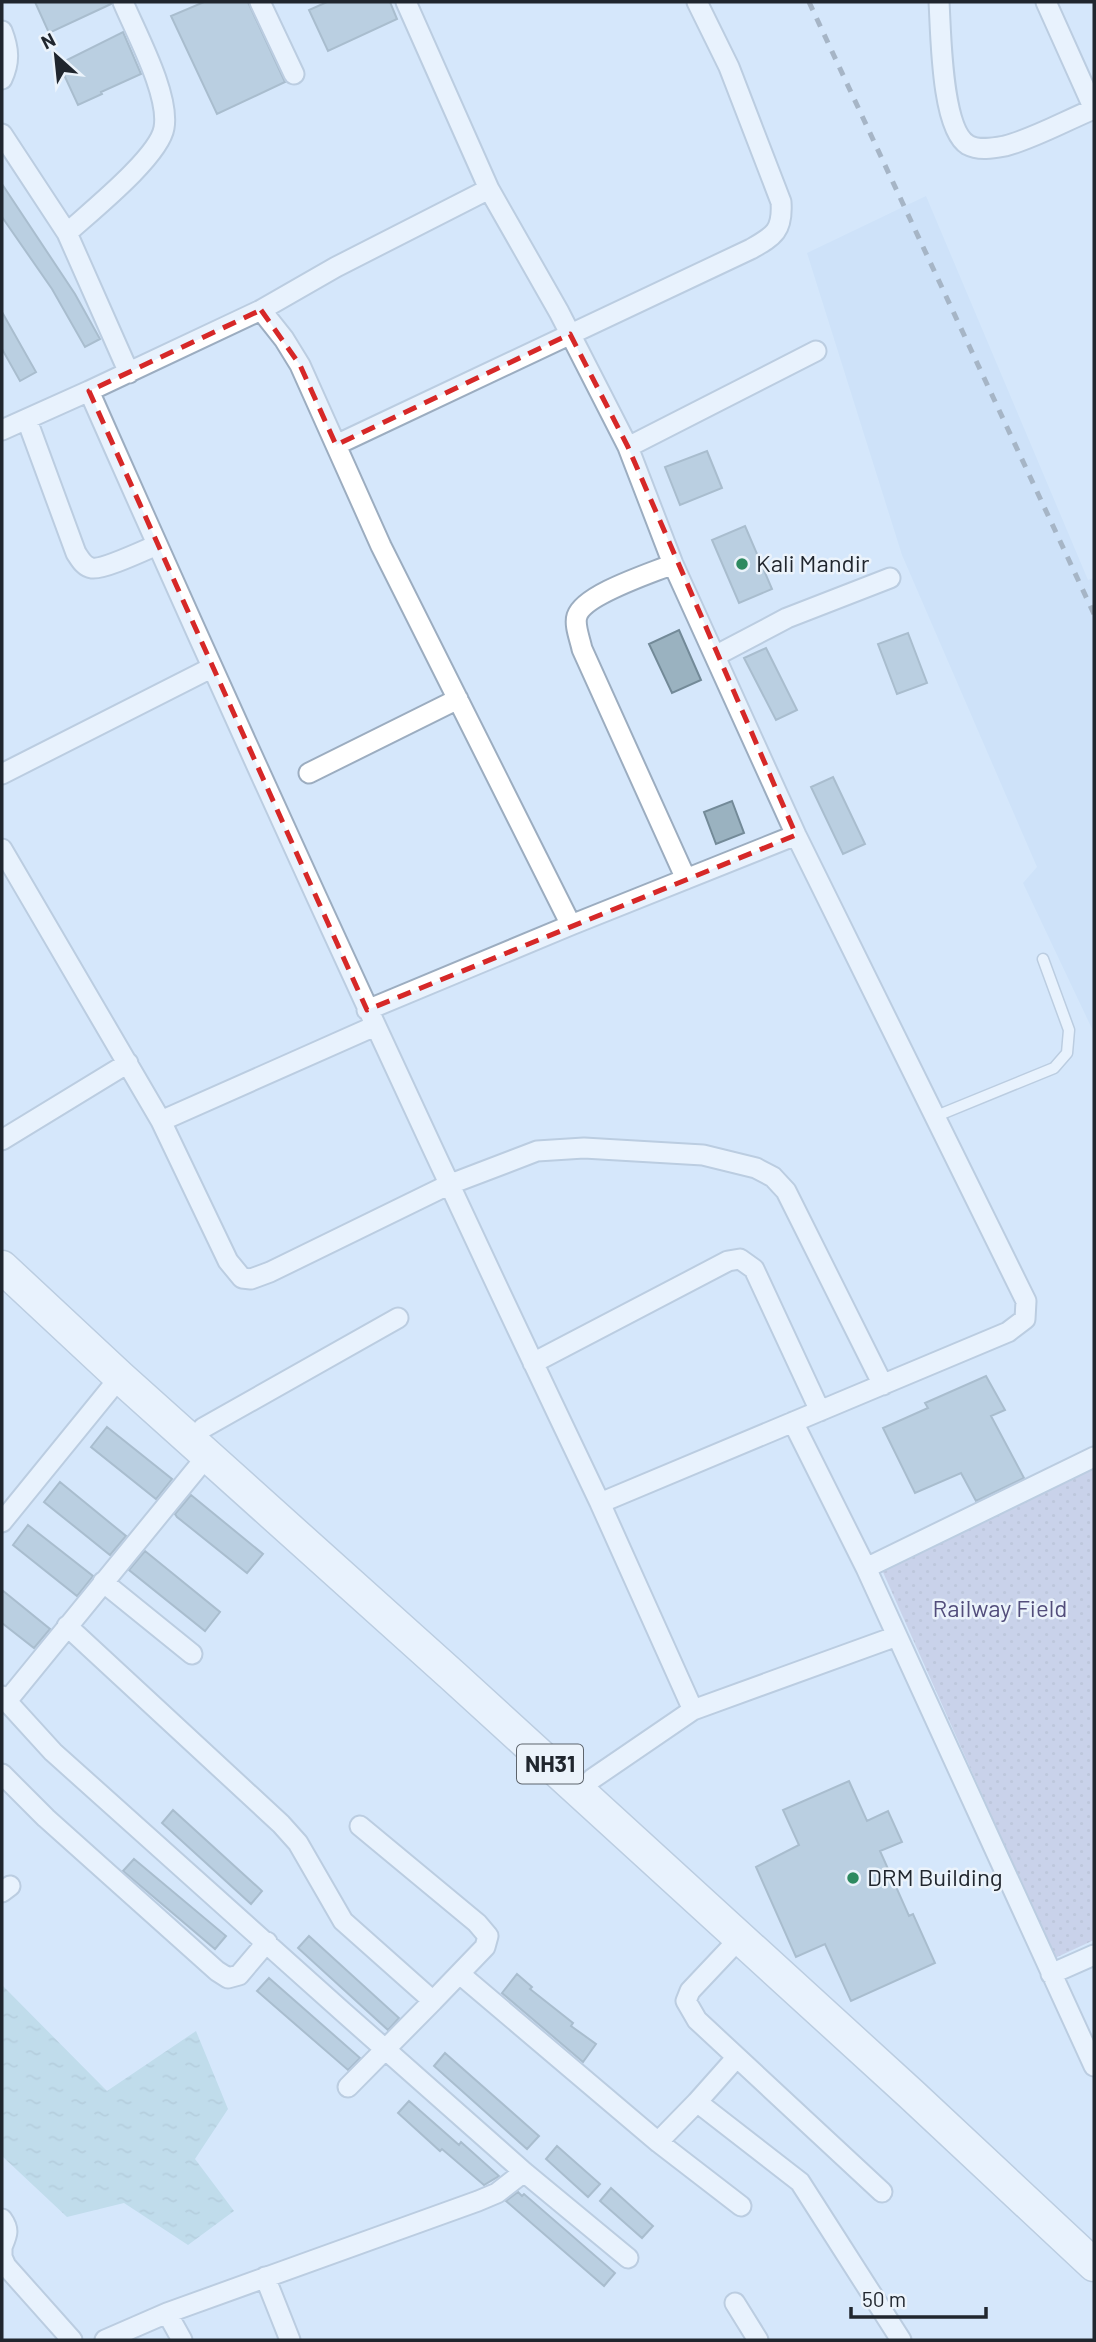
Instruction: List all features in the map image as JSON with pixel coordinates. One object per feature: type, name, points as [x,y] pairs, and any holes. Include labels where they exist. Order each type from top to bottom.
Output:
[{"type":"highway","name":"NH31","points":[[2,1245],[205,1442],[453,1676],[1094,2265]]},
{"type":"highway","name":"NH31","points":[[2,1267],[120,1377],[205,1442],[592,1779],[747,1918],[1094,2240]]},
{"type":"street","points":[[67,233],[145,160],[160,141],[164,127],[159,89],[123,2]]},
{"type":"street","points":[[260,2],[294,74]]},
{"type":"street","points":[[406,2],[489,189],[570,334],[628,447],[673,564],[796,835],[1026,1301],[1025,1319],[1008,1332],[600,1503]]},
{"type":"street","points":[[336,445],[751,249],[770,238],[778,229],[782,218],[781,202],[729,67],[697,2]]},
{"type":"street","points":[[939,2],[947,104],[957,134],[969,145],[986,149],[1007,145],[1094,109],[1046,2]]},
{"type":"street","points":[[2,31],[9,62],[2,79]]},
{"type":"street","points":[[2,134],[67,233],[129,373]]},
{"type":"street","points":[[2,430],[261,310],[336,267],[489,189]]},
{"type":"street","points":[[261,310],[300,365],[381,546],[571,925]]},
{"type":"street","points":[[628,447],[816,351]]},
{"type":"street","points":[[89,391],[371,1018],[600,1503],[692,1710]]},
{"type":"street","points":[[27,420],[76,553],[84,565],[93,569],[105,566],[157,545]]},
{"type":"street","points":[[673,564],[588,602],[577,616],[577,630],[582,649],[686,879]]},
{"type":"street","points":[[715,656],[786,618],[890,578]]},
{"type":"street","points":[[2,774],[211,667]]},
{"type":"street","points":[[309,773],[458,699]]},
{"type":"street","points":[[161,1121],[371,1018],[571,925],[796,835]]},
{"type":"street","points":[[2,849],[161,1121],[228,1261],[242,1278],[251,1279],[270,1272],[448,1185],[537,1151],[584,1147],[703,1155],[756,1167],[773,1177],[786,1191],[883,1385]]},
{"type":"street","points":[[2,1140],[128,1063]]},
{"type":"street","points":[[533,1363],[728,1261],[740,1259],[754,1269],[820,1411]]},
{"type":"street","points":[[398,1318],[205,1442],[103,1582],[4,1699],[53,1752],[524,2172],[628,2258]]},
{"type":"street","points":[[2,1522],[120,1377]]},
{"type":"street","points":[[793,1422],[866,1568],[1094,2066]]},
{"type":"street","points":[[866,1568],[1094,1457]]},
{"type":"street","points":[[103,1582],[192,1654]]},
{"type":"street","points":[[67,1626],[281,1824],[298,1843],[352,1932],[433,2001]]},
{"type":"street","points":[[592,1779],[692,1710],[897,1636]]},
{"type":"street","points":[[2,1774],[46,1818],[228,1978],[239,1975],[267,1942]]},
{"type":"street","points":[[348,2087],[461,1975],[485,1947],[488,1936],[360,1826]]},
{"type":"street","points":[[740,1938],[690,1991],[686,2001],[698,2020],[882,2192]]},
{"type":"street","points":[[1051,1974],[1094,1955]]},
{"type":"street","points":[[461,1975],[658,2143],[741,2206]]},
{"type":"street","points":[[658,2143],[737,2057]]},
{"type":"street","points":[[697,2102],[800,2182],[901,2340]]},
{"type":"street","points":[[105,2340],[167,2313],[478,2201],[497,2193],[524,2172]]},
{"type":"street","points":[[2,2219],[8,2228],[2,2248],[6,2266],[72,2340]]},
{"type":"street","points":[[265,2277],[290,2340]]},
{"type":"street","points":[[735,2303],[758,2340]]},
{"type":"street","points":[[167,2313],[182,2340]]},
{"type":"lane","points":[[934,1118],[1054,1068],[1067,1054],[1069,1030],[1044,958]]},
{"type":"highlighted area","points":[[261,310],[300,365],[336,445],[570,334],[628,447],[796,835],[367,1010],[89,391]]},
{"type":"shaded area","points":[[926,196],[1088,580],[1094,578],[1094,1033],[1023,883],[1037,867],[902,555],[807,253]]},
{"type":"green space","name":"Railway Field","points":[[1094,1469],[1094,1940],[1055,1958],[878,1561]]},
{"type":"water","points":[[2,1985],[107,2091],[196,2031],[228,2109],[195,2159],[234,2211],[188,2245],[124,2203],[67,2217],[2,2156]]},
{"type":"building","points":[[35,2],[111,2],[111,4],[49,33]]},
{"type":"building","points":[[204,2],[248,2],[285,82],[217,114],[171,16]]},
{"type":"building","points":[[327,2],[390,2],[397,19],[328,51],[309,10]]},
{"type":"building","points":[[123,32],[141,74],[78,105],[59,64]]},
{"type":"building","points":[[2,184],[75,294],[100,339],[85,347],[52,289],[2,217]]},
{"type":"building","points":[[2,312],[36,372],[20,381],[2,349]]},
{"type":"building","points":[[707,451],[722,488],[680,505],[665,467]]},
{"type":"building","name":"Kali Mandir","points":[[745,526],[772,589],[739,603],[712,540]]},
{"type":"building","points":[[679,630],[701,680],[672,693],[649,644]]},
{"type":"building","points":[[908,633],[927,683],[897,694],[878,644]]},
{"type":"building","points":[[766,648],[797,710],[776,720],[744,658]]},
{"type":"building","points":[[833,777],[865,844],[843,854],[811,787]]},
{"type":"building","points":[[732,801],[744,833],[716,844],[704,812]]},
{"type":"building","points":[[986,1376],[1005,1410],[991,1416],[1024,1478],[976,1501],[961,1473],[915,1493],[883,1428],[928,1408],[925,1403]]},
{"type":"building","points":[[107,1427],[172,1479],[156,1499],[91,1447]]},
{"type":"building","points":[[60,1482],[126,1536],[110,1555],[44,1502]]},
{"type":"building","points":[[191,1495],[263,1554],[247,1573],[177,1517],[175,1514]]},
{"type":"building","points":[[28,1525],[93,1576],[77,1596],[13,1545]]},
{"type":"building","points":[[145,1551],[220,1612],[205,1631],[129,1570]]},
{"type":"building","points":[[2,1590],[50,1629],[34,1648],[2,1623]]},
{"type":"building","points":[[849,1781],[867,1821],[888,1811],[902,1842],[880,1851],[909,1916],[913,1914],[935,1963],[851,2001],[825,1944],[796,1957],[756,1867],[799,1845],[783,1810]]},
{"type":"building","points":[[173,1810],[262,1891],[251,1904],[162,1823]]},
{"type":"building","points":[[134,1859],[226,1936],[215,1949],[123,1871]]},
{"type":"building","points":[[309,1936],[399,2018],[388,2030],[298,1948]]},
{"type":"building","points":[[517,1974],[532,1987],[530,1989],[573,2023],[571,2026],[596,2044],[583,2062],[502,1993]]},
{"type":"building","points":[[269,1978],[360,2058],[348,2070],[257,1991]]},
{"type":"building","points":[[445,2053],[539,2136],[527,2149],[434,2066]]},
{"type":"building","points":[[409,2101],[499,2176],[484,2185],[442,2149],[440,2151],[398,2113]]},
{"type":"building","points":[[557,2146],[600,2184],[588,2197],[546,2159]]},
{"type":"building","points":[[611,2188],[653,2226],[642,2238],[600,2201]]},
{"type":"building","points":[[518,2192],[522,2196],[524,2194],[615,2273],[604,2286],[506,2201]]},
{"type":"railway","points":[[809,2],[1094,614]]},
{"type":"place","name":"Kali Mandir","points":[[742,564]]},
{"type":"place","name":"DRM Building","points":[[853,1878]]}]
